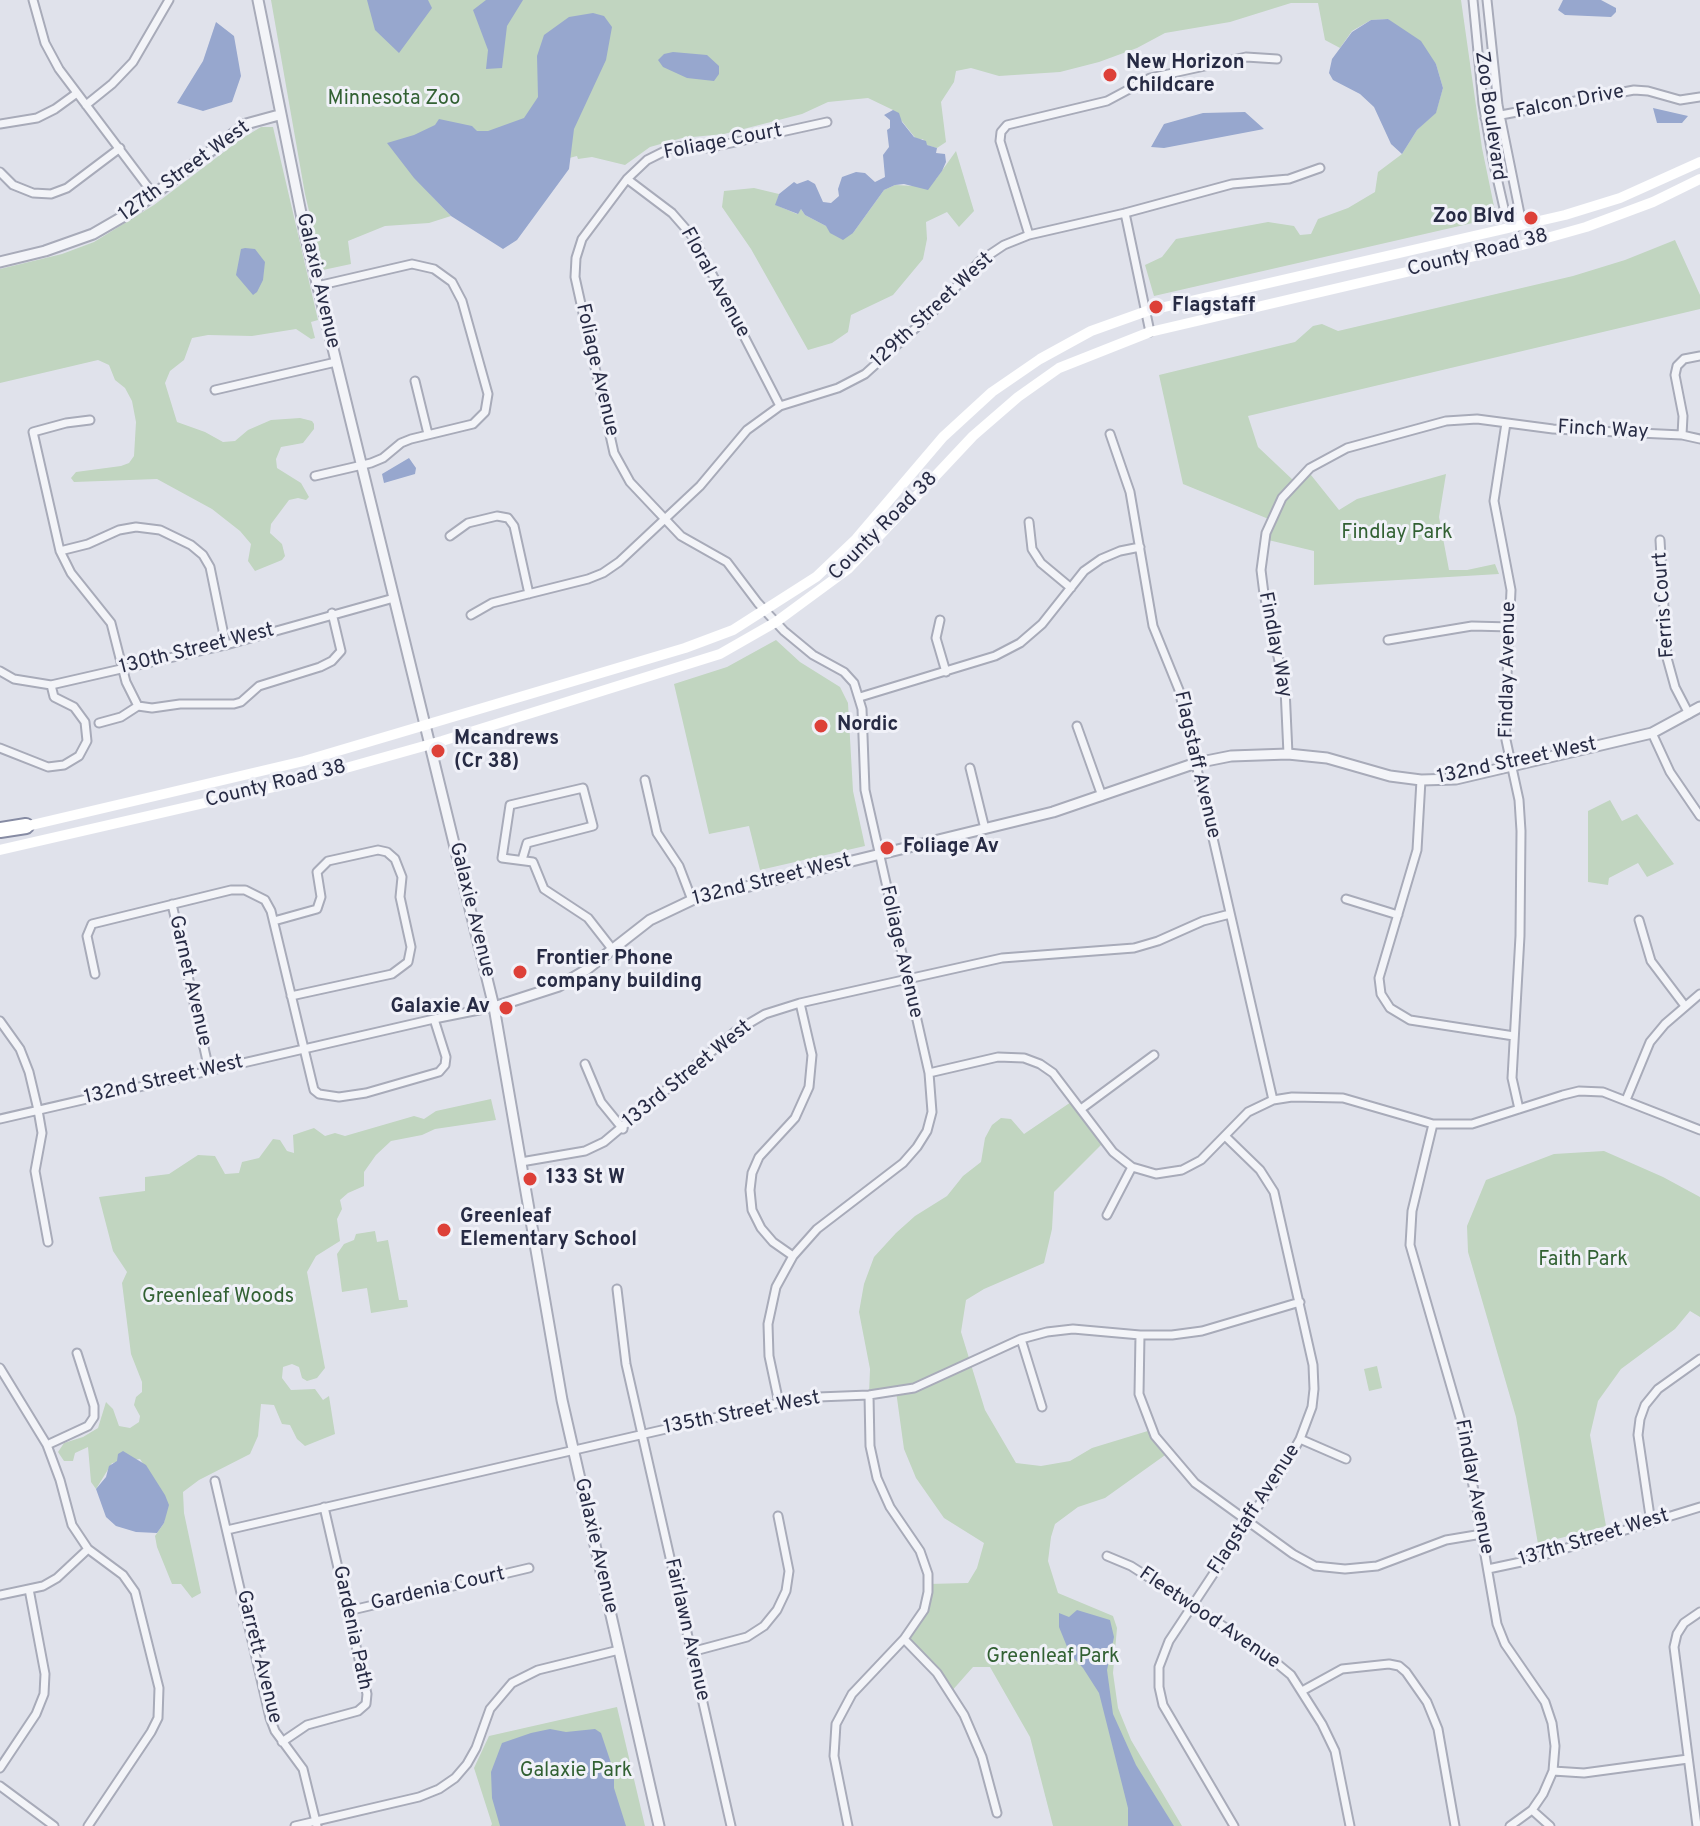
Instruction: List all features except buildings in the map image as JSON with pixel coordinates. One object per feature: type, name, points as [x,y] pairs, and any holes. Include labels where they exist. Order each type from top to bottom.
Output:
[{"type":"highway","points":[[0,831],[26,826]]},
{"type":"main road","name":"County Road 38","points":[[26,826],[304,761],[685,648],[733,630],[816,577],[847,548],[943,437],[992,392],[1040,359],[1091,331],[1147,311],[1516,227],[1620,198],[1700,162]]},
{"type":"main road","name":"County Road 38","points":[[0,850],[296,782],[720,654],[776,622],[848,569],[973,436],[1018,397],[1059,368],[1150,332],[1522,245],[1616,217],[1700,179]]},
{"type":"street","points":[[33,0],[45,43],[59,69],[154,195]]},
{"type":"street","points":[[86,105],[133,62],[169,0]]},
{"type":"street","name":"Galaxie Avenue","points":[[258,0],[279,115],[317,286],[494,1007],[562,1400],[659,1826]]},
{"type":"street","name":"Zoo Boulevard","points":[[1473,0],[1485,118],[1506,217],[1516,227],[1522,245]]},
{"type":"street","points":[[1487,0],[1500,116],[1520,214],[1516,227]]},
{"type":"street","points":[[1029,235],[1000,141],[1001,132],[1007,125],[1107,101],[1150,78],[1246,57],[1277,59]]},
{"type":"street","name":"Falcon Drive","points":[[1485,118],[1634,90],[1680,100],[1700,97]]},
{"type":"street","points":[[0,124],[37,118],[77,93]]},
{"type":"street","name":"127th Street West","points":[[0,262],[45,251],[93,234],[131,212],[246,124],[279,115]]},
{"type":"street","name":"Foliage Court","points":[[627,179],[647,160],[671,148],[708,148],[827,122]]},
{"type":"street","points":[[0,172],[13,185],[33,193],[51,194],[67,188],[120,148]]},
{"type":"street","name":"129th Street West","points":[[471,615],[492,603],[603,573],[619,562],[700,486],[747,430],[780,406],[838,388],[865,374],[930,315],[980,261],[1004,245],[1029,235],[1232,184],[1289,179],[1320,168]]},
{"type":"street","name":"Floral Avenue","points":[[627,179],[672,213],[693,237],[780,406]]},
{"type":"street","name":"Foliage Avenue","points":[[627,179],[582,239],[576,258],[575,277],[614,453],[630,482],[681,536],[727,562],[776,622],[813,655],[844,672],[854,683],[860,697],[865,790],[929,1073],[932,1112],[927,1131],[917,1147],[903,1163],[817,1229],[793,1256],[776,1287],[768,1324],[769,1356],[779,1403]]},
{"type":"street","points":[[1125,213],[1150,332]]},
{"type":"street","points":[[315,476],[383,458],[401,443],[428,434],[473,424],[480,419],[488,404],[483,372],[471,340],[462,301],[452,282],[434,269],[412,264],[317,286]]},
{"type":"street","points":[[1682,435],[1683,416],[1675,375],[1677,366],[1684,359],[1700,356]]},
{"type":"street","points":[[215,390],[336,362]]},
{"type":"street","points":[[415,381],[428,434]]},
{"type":"street","name":"Findlay Way","points":[[1288,754],[1285,688],[1261,570],[1266,533],[1282,498],[1310,468],[1347,448],[1446,421],[1477,419],[1506,423]]},
{"type":"street","points":[[90,420],[33,432],[60,551],[71,573],[111,623],[123,670],[138,706]]},
{"type":"street","name":"Finch Way","points":[[1506,423],[1553,429],[1682,435],[1700,439]]},
{"type":"street","name":"Findlay Avenue","points":[[1506,423],[1494,501],[1511,590],[1505,718],[1521,831],[1520,936],[1512,1078],[1519,1109]]},
{"type":"street","name":"Flagstaff Avenue","points":[[1110,434],[1130,492],[1153,626],[1179,690],[1273,1100]]},
{"type":"street","points":[[450,536],[468,523],[497,516],[508,518],[514,526],[529,594]]},
{"type":"street","points":[[1029,522],[1032,549],[1041,563],[1071,588]]},
{"type":"street","points":[[60,551],[136,527],[160,530],[191,545],[203,555],[210,567],[226,645]]},
{"type":"street","name":"Ferris Court","points":[[1660,540],[1667,658],[1675,687],[1689,714]]},
{"type":"street","points":[[860,697],[995,656],[1020,643],[1042,624],[1084,571],[1101,559],[1140,547]]},
{"type":"street","name":"130th Street West","points":[[0,671],[14,679],[51,685],[226,645],[394,598]]},
{"type":"street","points":[[99,723],[121,717],[138,706],[234,704],[241,702],[259,686],[320,667],[332,661],[341,651],[332,613]]},
{"type":"street","points":[[940,620],[936,638],[946,672]]},
{"type":"street","points":[[1388,640],[1472,626],[1511,627]]},
{"type":"street","points":[[0,748],[48,767],[64,765],[79,756],[87,741],[85,722],[74,707],[54,697],[51,685]]},
{"type":"street","name":"132nd Street West","points":[[0,1119],[494,1007],[559,986],[586,970],[650,920],[692,900],[1053,812],[1196,763],[1231,756],[1288,754],[1327,758],[1390,776],[1421,780],[1456,779],[1652,733],[1700,707]]},
{"type":"street","points":[[1077,726],[1102,796]]},
{"type":"street","points":[[1652,733],[1670,772],[1700,816]]},
{"type":"street","points":[[970,768],[985,829]]},
{"type":"street","points":[[645,780],[657,833],[679,866],[692,900]]},
{"type":"street","points":[[1421,780],[1417,850],[1379,978],[1381,994],[1390,1008],[1410,1020],[1514,1036]]},
{"type":"street","points":[[522,860],[527,843],[593,826],[583,788],[510,805],[502,858],[533,862],[544,889],[588,918],[613,950]]},
{"type":"street","points":[[274,921],[317,909],[321,897],[317,872],[328,861],[378,850],[387,852],[395,859],[402,877],[400,897],[411,947],[408,962],[392,974],[291,996]]},
{"type":"street","name":"Garnet Avenue","points":[[209,1070],[172,904],[231,890],[245,890],[265,900],[274,921],[314,1090],[319,1094],[339,1097],[366,1093],[439,1072],[445,1065],[446,1057],[434,1019]]},
{"type":"street","points":[[1346,899],[1398,915]]},
{"type":"street","points":[[95,974],[87,936],[92,924],[172,904]]},
{"type":"street","name":"133rd Street West","points":[[521,1162],[585,1151],[623,1129],[736,1031],[765,1014],[800,1003],[1002,958],[1134,948],[1203,921],[1230,914]]},
{"type":"street","points":[[1639,920],[1651,961],[1685,1006]]},
{"type":"street","points":[[1626,1100],[1650,1042],[1665,1024],[1700,994]]},
{"type":"street","points":[[793,1256],[773,1242],[761,1228],[752,1210],[750,1190],[752,1173],[759,1157],[795,1118],[809,1087],[812,1055],[800,1003]]},
{"type":"street","points":[[0,1021],[20,1049],[38,1110],[42,1133],[35,1171],[48,1242]]},
{"type":"street","points":[[1081,1109],[1154,1055]]},
{"type":"street","points":[[929,1073],[998,1057],[1024,1058],[1040,1064],[1053,1073],[1113,1152],[1132,1167],[1156,1174],[1182,1170],[1201,1160],[1248,1112],[1273,1100],[1292,1097],[1343,1098],[1433,1124],[1472,1124],[1579,1091],[1603,1092],[1700,1130]]},
{"type":"street","points":[[585,1064],[601,1102],[623,1129]]},
{"type":"street","name":"Findlay Avenue","points":[[1433,1124],[1412,1211],[1410,1245],[1463,1428],[1497,1624],[1549,1712],[1555,1746],[1548,1786],[1532,1810],[1510,1826]]},
{"type":"street","name":"Flagstaff Avenue","points":[[1225,1136],[1260,1170],[1274,1192],[1313,1365],[1314,1389],[1312,1407],[1300,1439],[1161,1658],[1158,1677],[1167,1714],[1234,1826]]},
{"type":"street","points":[[1107,1215],[1132,1167]]},
{"type":"street","name":"Fairlawn Avenue","points":[[617,1289],[626,1364],[641,1435],[731,1826]]},
{"type":"street","name":"135th Street West","points":[[227,1530],[779,1403],[914,1388],[1021,1339],[1047,1332],[1073,1329],[1172,1335],[1202,1331],[1300,1302]]},
{"type":"street","points":[[1140,1335],[1139,1394],[1151,1430],[1195,1483],[1293,1554],[1315,1566],[1345,1569],[1390,1563],[1446,1540],[1482,1534]]},
{"type":"street","points":[[1021,1339],[1042,1407]]},
{"type":"street","points":[[47,1445],[88,1426],[94,1417],[94,1406],[77,1353]]},
{"type":"street","points":[[1651,1523],[1638,1435],[1640,1419],[1645,1405],[1658,1389],[1700,1359]]},
{"type":"street","points":[[0,1368],[47,1445],[72,1525],[88,1549],[123,1575],[135,1592],[160,1703],[158,1718],[151,1732],[88,1826]]},
{"type":"street","points":[[848,1826],[834,1756],[836,1724],[852,1694],[904,1639],[924,1610],[928,1594],[928,1574],[920,1551],[890,1507],[877,1478],[870,1446],[869,1395]]},
{"type":"street","points":[[1300,1439],[1346,1459]]},
{"type":"street","name":"Garrett Avenue","points":[[215,1481],[270,1718],[282,1742],[303,1769],[316,1824]]},
{"type":"street","name":"Gardenia Path","points":[[282,1742],[307,1725],[358,1711],[366,1704],[367,1694],[324,1507]]},
{"type":"street","name":"137th Street West","points":[[1488,1569],[1521,1562],[1700,1507]]},
{"type":"street","points":[[691,1652],[747,1637],[764,1626],[777,1610],[786,1591],[789,1571],[778,1516]]},
{"type":"street","points":[[0,1595],[29,1589],[57,1578],[88,1549]]},
{"type":"street","name":"Fleetwood Avenue","points":[[1107,1556],[1131,1566],[1277,1662],[1302,1691],[1335,1751],[1350,1826]]},
{"type":"street","name":"Gardenia Court","points":[[348,1611],[529,1568]]},
{"type":"street","points":[[0,1768],[36,1714],[44,1694],[45,1674],[29,1589]]},
{"type":"street","points":[[1697,1826],[1674,1647],[1684,1623],[1700,1612]]},
{"type":"street","points":[[904,1639],[937,1673],[964,1715],[982,1757],[997,1813]]},
{"type":"street","points":[[295,1826],[316,1824],[439,1789],[455,1778],[467,1764],[490,1709],[512,1683],[538,1670],[619,1650]]},
{"type":"street","points":[[1302,1691],[1342,1669],[1389,1664],[1399,1666],[1406,1672],[1423,1696],[1436,1723],[1455,1826]]},
{"type":"street","points":[[1553,1771],[1584,1773],[1688,1759]]},
{"type":"street","points":[[0,1786],[54,1826]]},
{"type":"street","points":[[1532,1810],[1550,1826]]},
{"type":"green space","name":"Minnesota Zoo","points":[[271,0],[1461,0],[1482,148],[1495,211],[1477,222],[1154,296],[1145,265],[1162,257],[1176,239],[1268,222],[1294,226],[1300,235],[1311,234],[1318,219],[1348,208],[1375,192],[1378,172],[1402,154],[1417,130],[1436,112],[1443,88],[1436,64],[1388,19],[1371,20],[1352,31],[1340,48],[1325,40],[1318,3],[1291,3],[1230,22],[1165,33],[1137,48],[1060,72],[999,76],[971,68],[956,71],[954,82],[941,102],[946,142],[937,148],[926,145],[923,139],[917,140],[893,110],[868,98],[828,102],[802,114],[724,134],[682,138],[650,147],[625,165],[592,157],[578,159],[577,156],[430,194],[451,216],[429,223],[385,226],[348,241],[351,264],[323,270],[305,194]]},
{"type":"green space","points":[[261,127],[273,127],[318,320],[311,322],[315,338],[311,339],[296,329],[252,336],[208,335],[192,338],[184,360],[170,371],[165,383],[177,422],[223,442],[235,441],[248,430],[271,420],[300,418],[314,424],[314,429],[303,443],[281,447],[276,459],[277,468],[301,483],[309,497],[306,500],[289,500],[271,524],[270,533],[282,544],[285,556],[255,571],[248,561],[251,544],[240,531],[212,509],[157,479],[74,482],[71,478],[76,472],[129,463],[134,456],[136,422],[132,401],[125,388],[115,380],[109,365],[98,360],[0,383],[0,269],[62,254],[94,242],[154,205]]},
{"type":"green space","points":[[956,151],[974,211],[959,227],[947,212],[926,222],[923,259],[893,295],[851,315],[848,332],[832,343],[808,350],[751,249],[722,207],[724,191],[754,188],[779,194],[776,205],[797,214],[801,209],[805,215],[826,226],[853,233],[884,190],[895,185],[914,186],[936,179]]},
{"type":"green space","name":"Findlay Park","points":[[1675,240],[1700,295],[1700,309],[1248,416],[1258,447],[1294,481],[1307,470],[1339,510],[1357,499],[1446,474],[1439,517],[1449,570],[1495,564],[1499,574],[1314,585],[1314,551],[1264,539],[1271,520],[1183,484],[1159,375],[1295,342],[1313,326],[1322,324],[1338,331],[1573,276]]},
{"type":"green space","points":[[776,640],[800,662],[840,687],[848,703],[853,791],[865,846],[760,870],[749,826],[709,834],[674,684],[727,667]]},
{"type":"green space","points":[[1610,800],[1622,821],[1637,814],[1674,864],[1647,877],[1638,863],[1609,878],[1608,885],[1588,882],[1588,811]]},
{"type":"green space","name":"Greenleaf Woods","points":[[491,1099],[496,1120],[435,1129],[391,1141],[364,1172],[364,1186],[340,1200],[342,1209],[337,1219],[340,1241],[316,1256],[307,1272],[325,1368],[317,1378],[307,1381],[302,1378],[299,1367],[292,1364],[283,1367],[282,1378],[291,1390],[315,1389],[323,1400],[329,1396],[335,1434],[305,1446],[297,1439],[290,1425],[282,1424],[274,1405],[261,1404],[258,1436],[250,1454],[199,1480],[183,1492],[184,1513],[201,1593],[192,1598],[181,1584],[172,1584],[157,1547],[155,1536],[164,1523],[166,1512],[154,1481],[140,1459],[112,1463],[96,1489],[91,1482],[88,1447],[75,1453],[73,1461],[64,1461],[58,1452],[64,1443],[98,1428],[106,1402],[113,1409],[119,1426],[130,1428],[139,1422],[140,1416],[134,1405],[136,1397],[142,1392],[142,1382],[131,1354],[122,1283],[127,1272],[113,1251],[99,1197],[145,1191],[145,1177],[169,1174],[198,1155],[215,1156],[225,1174],[239,1173],[242,1162],[259,1158],[273,1139],[280,1140],[287,1151],[294,1153],[293,1135],[314,1128],[325,1136],[335,1133],[345,1136],[414,1116],[424,1119],[436,1111]]},
{"type":"green space","name":"Greenleaf Park","points":[[1074,1100],[1105,1141],[1054,1192],[1052,1229],[1044,1263],[966,1300],[961,1332],[985,1410],[1016,1463],[1041,1466],[1070,1461],[1092,1448],[1151,1430],[1168,1453],[1105,1498],[1078,1507],[1055,1524],[1048,1561],[1058,1593],[1113,1616],[1117,1628],[1113,1673],[1118,1708],[1131,1740],[1182,1826],[1053,1826],[1030,1737],[990,1667],[973,1667],[950,1693],[904,1639],[924,1610],[928,1584],[968,1583],[977,1568],[984,1543],[944,1518],[916,1478],[904,1449],[896,1391],[869,1395],[870,1369],[859,1312],[864,1284],[874,1257],[896,1233],[915,1216],[947,1196],[963,1176],[981,1162],[985,1138],[992,1125],[1001,1118],[1011,1119],[1024,1134]]},
{"type":"green space","name":"Faith Park","points":[[1604,1151],[1700,1197],[1700,1317],[1690,1311],[1675,1329],[1621,1369],[1598,1401],[1590,1435],[1606,1526],[1538,1544],[1516,1417],[1468,1252],[1467,1226],[1486,1180],[1554,1154]]},
{"type":"green space","points":[[375,1231],[377,1242],[388,1240],[399,1300],[407,1300],[408,1307],[371,1313],[367,1288],[342,1292],[337,1254],[344,1244],[354,1240],[356,1234]]},
{"type":"green space","points":[[1377,1366],[1382,1388],[1369,1391],[1364,1369]]},
{"type":"green space","name":"Galaxie Park","points":[[617,1707],[645,1826],[491,1826],[474,1768],[489,1736]]},
{"type":"water","points":[[367,0],[428,0],[432,8],[399,53],[375,30]]},
{"type":"water","points":[[486,0],[523,0],[507,26],[502,68],[486,69],[488,50],[473,10]]},
{"type":"water","points":[[1563,0],[1601,0],[1616,8],[1616,12],[1611,17],[1565,15],[1558,10]]},
{"type":"water","points":[[593,13],[604,16],[612,27],[606,60],[574,129],[569,169],[517,240],[503,249],[451,216],[414,178],[387,143],[414,135],[435,125],[439,119],[472,126],[477,131],[488,131],[524,118],[538,97],[537,56],[544,35],[569,17]]},
{"type":"water","points":[[1388,19],[1421,41],[1436,64],[1443,88],[1436,113],[1417,130],[1402,154],[1391,144],[1374,107],[1360,94],[1333,80],[1329,73],[1332,59],[1352,32],[1371,20]]},
{"type":"water","points":[[216,22],[234,36],[241,76],[232,102],[203,111],[177,103],[203,61]]},
{"type":"water","points":[[664,54],[707,55],[719,66],[719,74],[714,81],[687,78],[663,67],[658,60]]},
{"type":"water","points":[[1653,108],[1688,116],[1682,123],[1657,123]]},
{"type":"water","points":[[893,110],[899,113],[914,137],[937,148],[936,153],[945,154],[942,171],[928,190],[904,184],[884,190],[853,233],[843,240],[805,215],[801,209],[798,214],[775,205],[779,194],[794,182],[797,184],[808,180],[815,184],[823,202],[831,203],[839,196],[842,177],[856,172],[865,173],[875,182],[885,177],[883,155],[889,147],[887,130],[890,120],[884,115]]},
{"type":"water","points":[[1245,112],[1264,129],[1164,148],[1151,147],[1164,124],[1203,113]]},
{"type":"water","points":[[241,249],[255,249],[265,262],[263,280],[253,295],[236,275]]},
{"type":"water","points":[[409,458],[416,468],[415,474],[384,483],[382,474]]},
{"type":"water","points":[[123,1451],[146,1465],[165,1495],[169,1505],[164,1523],[157,1533],[136,1532],[116,1526],[106,1517],[96,1489],[106,1477],[109,1466],[117,1461],[118,1454]]},
{"type":"water","points":[[1077,1610],[1110,1620],[1114,1637],[1107,1670],[1113,1714],[1136,1765],[1174,1826],[1128,1826],[1128,1808],[1099,1693],[1070,1654],[1059,1627],[1059,1613],[1069,1617]]},
{"type":"water","name":"Galaxie Park","points":[[550,1729],[566,1732],[595,1729],[601,1733],[614,1772],[614,1788],[626,1826],[500,1826],[492,1798],[491,1772],[502,1743]]},
{"type":"place","name":"New Horizon Childcare","points":[[1110,75]]},
{"type":"place","name":"Zoo Blvd","points":[[1531,218]]},
{"type":"place","name":"Flagstaff","points":[[1156,307]]},
{"type":"place","name":"Nordic","points":[[821,726]]},
{"type":"place","name":"Mcandrews (Cr 38)","points":[[438,751]]},
{"type":"place","name":"Foliage Av","points":[[887,848]]},
{"type":"place","name":"Frontier Phone company building","points":[[520,972]]},
{"type":"place","name":"Galaxie Av","points":[[506,1008]]},
{"type":"place","name":"133 St W","points":[[530,1179]]},
{"type":"place","name":"Greenleaf Elementary School","points":[[444,1230]]}]
